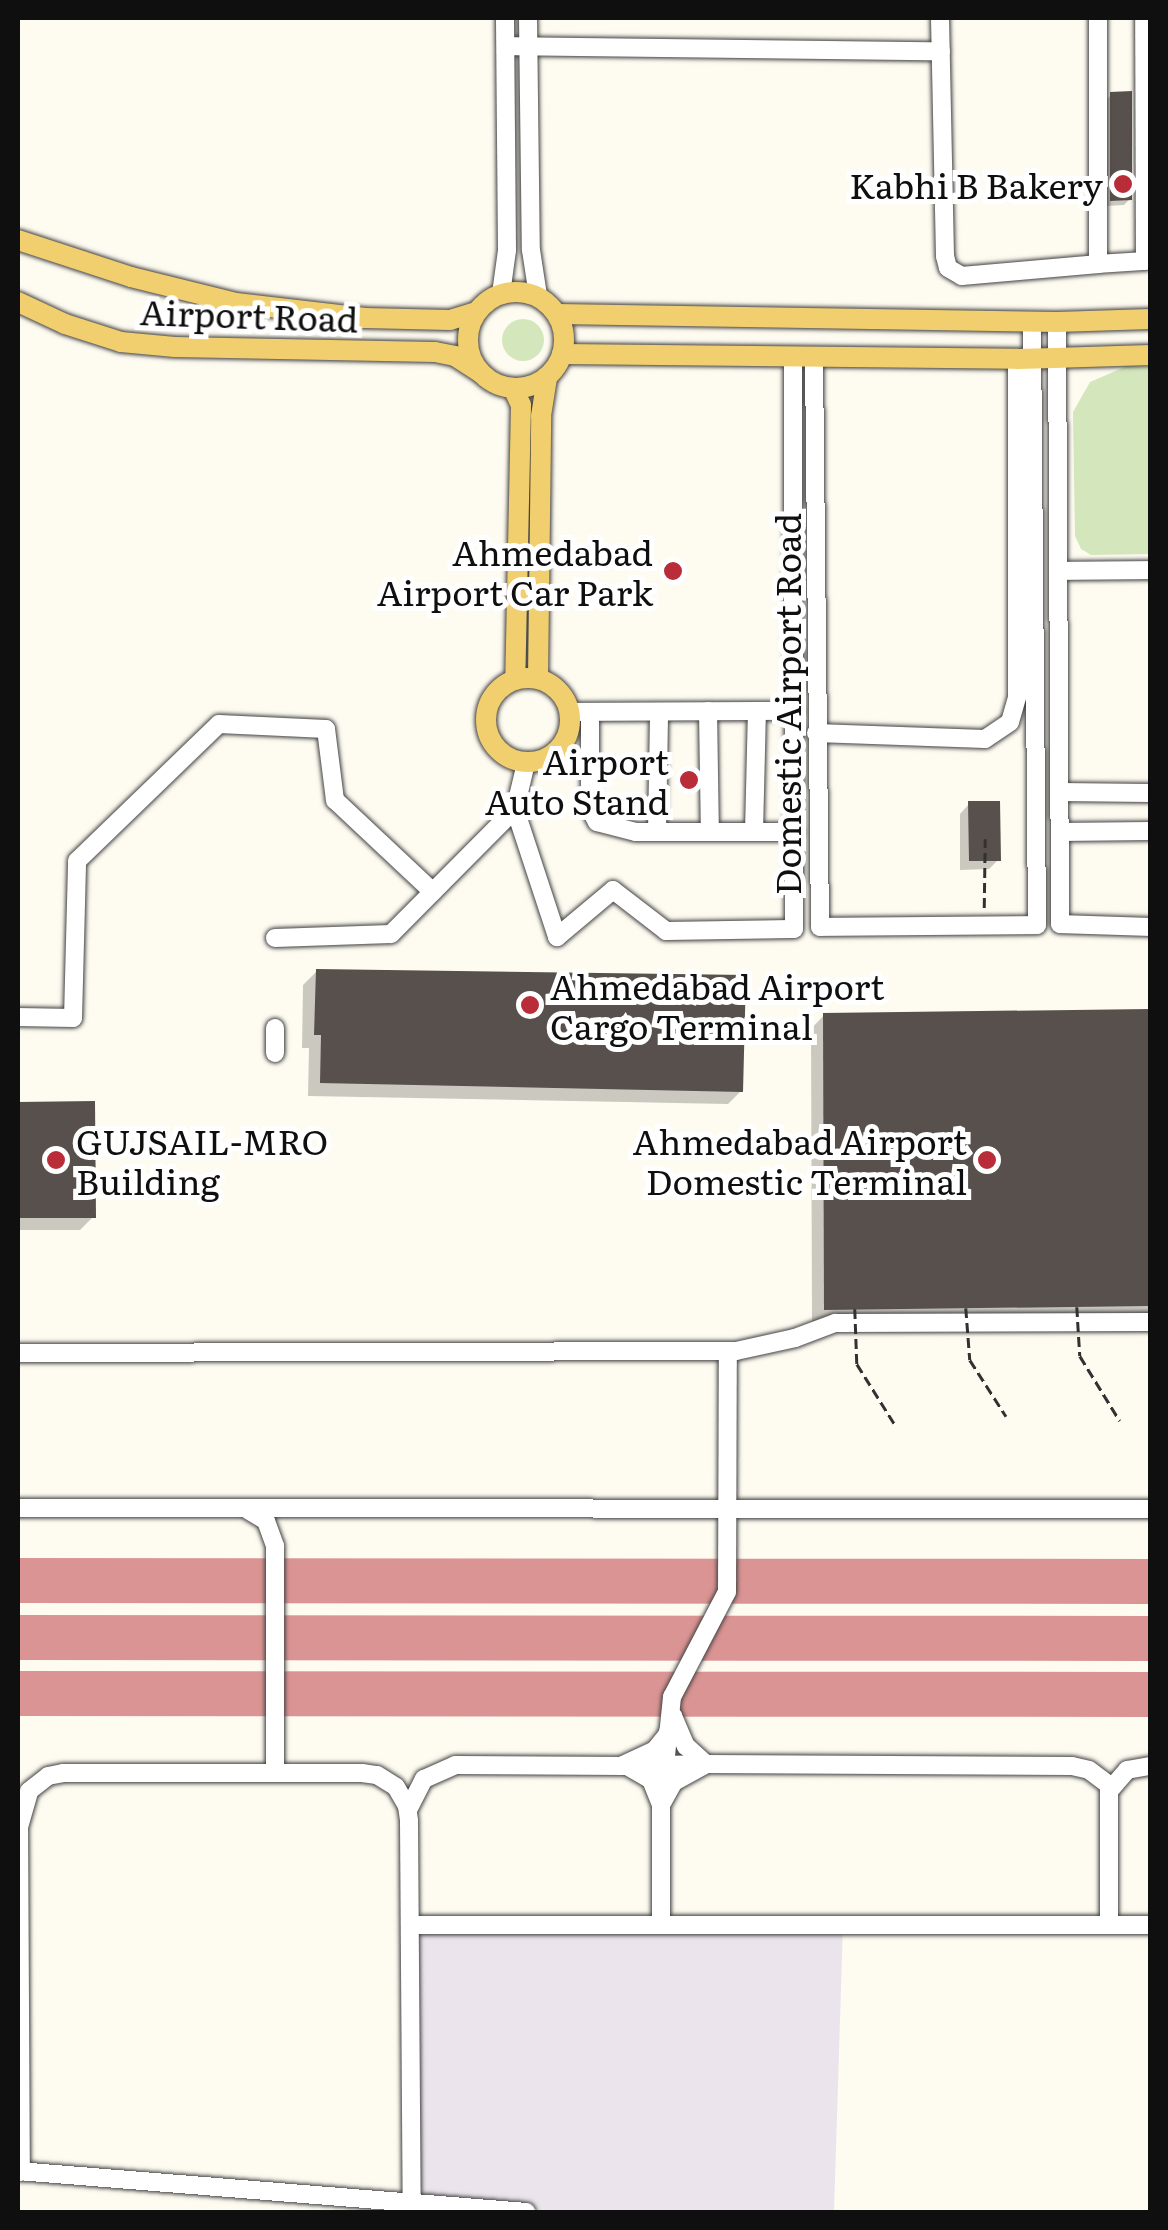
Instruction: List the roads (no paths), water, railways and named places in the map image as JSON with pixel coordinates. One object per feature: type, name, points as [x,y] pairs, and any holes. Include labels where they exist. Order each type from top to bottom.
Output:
[{"type":"main road","name":"Airport Road","points":[[18,240],[132,277],[236,303],[365,318],[450,320],[477,312]]},
{"type":"main road","points":[[515,680],[521,405],[513,388],[480,372],[468,343],[477,312],[500,294],[538,296],[557,314],[563,326],[562,354],[547,377],[541,416],[538,679]]},
{"type":"main road","name":"Airport Road","points":[[18,302],[65,324],[121,342],[175,348],[435,352],[454,356],[480,372]]},
{"type":"main road","points":[[557,314],[1032,322],[1150,319]]},
{"type":"main road","points":[[562,354],[1024,359],[1150,355]]},
{"type":"main road","points":[[513,388],[547,377]]},
{"type":"main road","points":[[538,679],[580,712],[552,755],[526,762],[502,754],[487,733],[485,720],[494,695],[515,680],[538,679]]},
{"type":"street","points":[[500,294],[507,250],[505,18]]},
{"type":"street","points":[[528,18],[531,250],[538,296]]},
{"type":"street","points":[[940,18],[948,268],[962,276],[1145,260],[1144,18]]},
{"type":"street","points":[[1098,18],[1098,264]]},
{"type":"street","points":[[506,46],[941,51]]},
{"type":"street","points":[[507,124],[530,124]]},
{"type":"street","name":"Domestic Airport Road","points":[[804,358],[820,927],[1037,925],[1024,359],[1032,322]]},
{"type":"street","points":[[1057,322],[1060,924],[1150,927]]},
{"type":"street","points":[[526,762],[515,810],[556,938],[612,890],[666,931],[794,929],[804,358]]},
{"type":"street","points":[[816,733],[985,739],[1010,722],[1017,698],[1024,359]]},
{"type":"street","points":[[1058,571],[1150,570]]},
{"type":"street","points":[[754,832],[758,711]]},
{"type":"street","points":[[795,832],[657,832],[610,828],[597,822],[590,809],[580,712],[796,711]]},
{"type":"street","points":[[657,832],[659,712]]},
{"type":"street","points":[[708,712],[710,832]]},
{"type":"street","points":[[18,1018],[72,1018],[77,861],[219,724],[326,728],[336,800],[433,892]]},
{"type":"street","points":[[1059,792],[1150,793]]},
{"type":"street","points":[[275,938],[391,934],[515,810]]},
{"type":"street","points":[[1060,832],[1150,831]]},
{"type":"street","points":[[274,1028],[275,1053]]},
{"type":"street","points":[[18,1353],[728,1350],[855,1322],[1150,1322]]},
{"type":"street","points":[[661,1925],[661,1805],[672,1697],[727,1592],[731,1509],[728,1350]]},
{"type":"street","points":[[18,1508],[1150,1510]]},
{"type":"street","points":[[243,1508],[266,1522],[275,1544],[275,1773]]},
{"type":"street","points":[[275,1544],[290,1516],[314,1508]]},
{"type":"street","points":[[673,1716],[686,1746],[706,1764]]},
{"type":"street","points":[[621,1766],[656,1750],[667,1735],[673,1716]]},
{"type":"street","points":[[661,1805],[674,1782],[706,1764]]},
{"type":"street","points":[[621,1766],[641,1771],[651,1780],[661,1805]]},
{"type":"street","points":[[412,2203],[408,1810],[418,1786],[447,1767],[1072,1766],[1096,1774],[1110,1785],[1109,1925]]},
{"type":"street","points":[[1110,1791],[1126,1770],[1150,1766]]},
{"type":"street","points":[[408,1810],[396,1787],[377,1775],[56,1774],[29,1791],[18,1818],[19,2172],[526,2212]]},
{"type":"street","points":[[410,1924],[1150,1925]]},
{"type":"place","name":"Kabhi B Bakery","points":[[1123,184]]},
{"type":"place","name":"Ahmedabad Airport Car Park","points":[[673,571]]},
{"type":"place","name":"Airport Auto Stand","points":[[689,780]]},
{"type":"place","name":"Ahmedabad Airport Cargo Terminal","points":[[530,1005]]},
{"type":"place","name":"GUJSAIL-MRO Building","points":[[56,1160]]},
{"type":"place","name":"Ahmedabad Airport Domestic Terminal","points":[[987,1160]]}]
